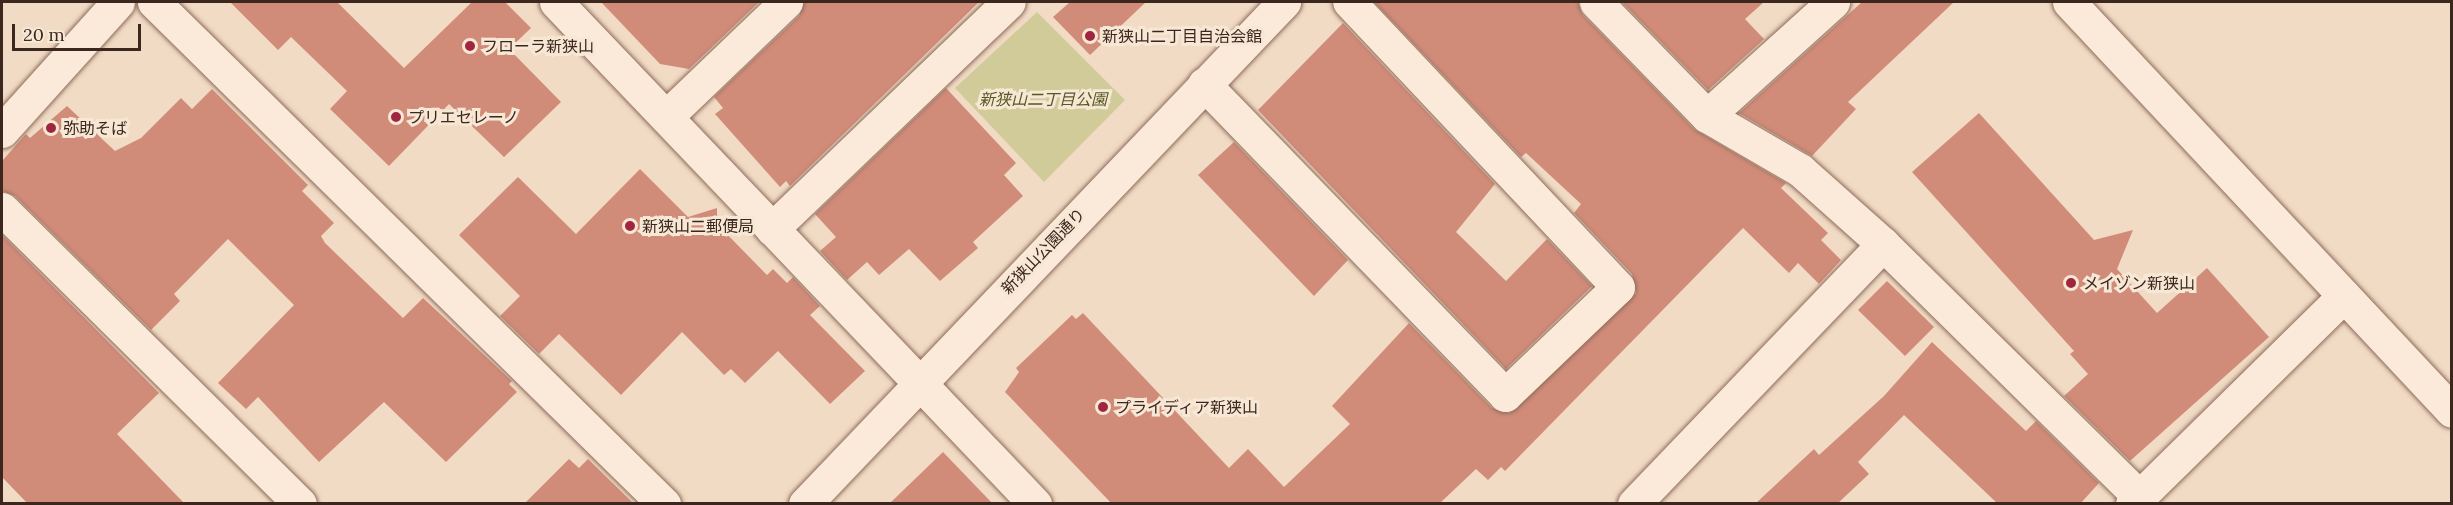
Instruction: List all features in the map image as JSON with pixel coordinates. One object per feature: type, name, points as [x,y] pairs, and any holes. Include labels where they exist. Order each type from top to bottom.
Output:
[{"type":"street","points":[[2,131],[118,2]]},
{"type":"street","points":[[154,2],[664,504]]},
{"type":"street","points":[[556,2],[1035,504]]},
{"type":"street","points":[[666,116],[786,2]]},
{"type":"street","points":[[772,229],[1009,2]]},
{"type":"street","name":"新狭山公園通り","points":[[805,504],[918,382],[1284,2]]},
{"type":"street","points":[[1204,84],[1505,395],[1618,287],[1349,2]]},
{"type":"street","points":[[1596,2],[1707,116],[1800,170],[1883,244],[2136,500],[2344,296]]},
{"type":"street","points":[[1707,116],[1833,2]]},
{"type":"street","points":[[2069,2],[2451,411]]},
{"type":"street","points":[[2,209],[300,504]]},
{"type":"street","points":[[1634,504],[1883,244]]},
{"type":"green space","name":"新狭山二丁目公園","points":[[1037,12],[1125,100],[1044,182],[955,88]]},
{"type":"building","points":[[230,2],[337,2],[404,68],[472,2],[505,2],[531,28],[509,49],[561,102],[504,157],[449,104],[389,166],[330,109],[347,91],[291,37],[278,50]]},
{"type":"building","points":[[601,2],[759,2],[689,69],[660,64]]},
{"type":"building","points":[[804,2],[979,2],[790,186],[786,181],[780,187],[715,114],[723,108],[714,97],[799,16]]},
{"type":"building","name":"新狭山二丁目自治会館","points":[[1070,2],[1146,2],[1090,55],[1053,17]]},
{"type":"building","points":[[1374,2],[1578,2],[1583,15],[1694,129],[1786,183],[1781,188],[1828,233],[1821,240],[1841,260],[1819,284],[1798,263],[1789,273],[1743,228],[1505,471],[1501,467],[1488,480],[1476,469],[1439,504],[1112,504],[1005,392],[1019,372],[1016,368],[1072,315],[1076,319],[1083,313],[1229,468],[1248,449],[1284,487],[1350,424],[1332,406],[1409,323],[1492,408],[1509,413],[1636,293],[1632,274],[1574,213],[1581,204],[1526,153],[1521,157]]},
{"type":"building","points":[[1622,2],[1764,2],[1745,19],[1764,39],[1708,90]]},
{"type":"building","points":[[1862,2],[1954,2],[1848,102],[1856,109],[1812,156],[1739,113]]},
{"type":"building","points":[[1343,23],[1495,184],[1456,232],[1506,281],[1547,239],[1592,286],[1506,369],[1258,110]]},
{"type":"building","points":[[946,88],[1016,163],[1004,175],[1023,196],[973,242],[978,248],[940,281],[909,249],[879,275],[867,262],[847,280],[820,251],[836,237],[815,214]]},
{"type":"building","points":[[212,89],[308,185],[302,191],[334,223],[321,236],[325,243],[403,318],[423,298],[512,381],[509,384],[517,392],[446,462],[384,402],[319,462],[258,397],[246,409],[218,383],[294,305],[228,239],[174,294],[180,301],[151,330],[15,196],[2,191],[2,161],[26,134],[30,138],[67,106],[115,151],[141,138],[181,98],[192,109]]},
{"type":"building","name":"メイゾン新狭山","points":[[1979,113],[2094,240],[2133,230],[2117,269],[2157,313],[2207,268],[2269,337],[2130,461],[2064,396],[2088,374],[2070,354],[2074,351],[1912,172]]},
{"type":"building","points":[[1234,142],[1348,260],[1314,296],[1198,175]]},
{"type":"building","points":[[640,169],[688,217],[717,208],[717,224],[767,275],[773,269],[787,283],[793,277],[820,306],[810,315],[865,371],[830,404],[778,351],[745,383],[731,369],[724,375],[682,332],[621,395],[559,334],[539,354],[500,316],[520,296],[459,235],[518,177],[576,234]]},
{"type":"building","points":[[2,235],[159,393],[117,434],[185,504],[28,504],[2,477]]},
{"type":"building","points":[[1887,281],[1934,327],[1905,356],[1858,310]]},
{"type":"building","points":[[1932,342],[2026,431],[2036,421],[2099,483],[2080,504],[1998,504],[1904,415],[1858,462],[1869,474],[1837,504],[1755,504],[1814,449],[1819,455],[1884,396]]},
{"type":"building","points":[[943,452],[993,504],[889,504]]},
{"type":"building","points":[[569,459],[579,468],[588,459],[634,504],[524,504]]},
{"type":"place","name":"新狭山二丁目自治会館","points":[[1090,36]]},
{"type":"place","name":"フローラ新狭山","points":[[470,46]]},
{"type":"place","name":"プリエセレーノ","points":[[396,117]]},
{"type":"place","name":"弥助そば","points":[[51,128]]},
{"type":"place","name":"新狭山二郵便局","points":[[630,226]]},
{"type":"place","name":"メイゾン新狭山","points":[[2071,283]]},
{"type":"place","name":"プライディア新狭山","points":[[1103,407]]}]
